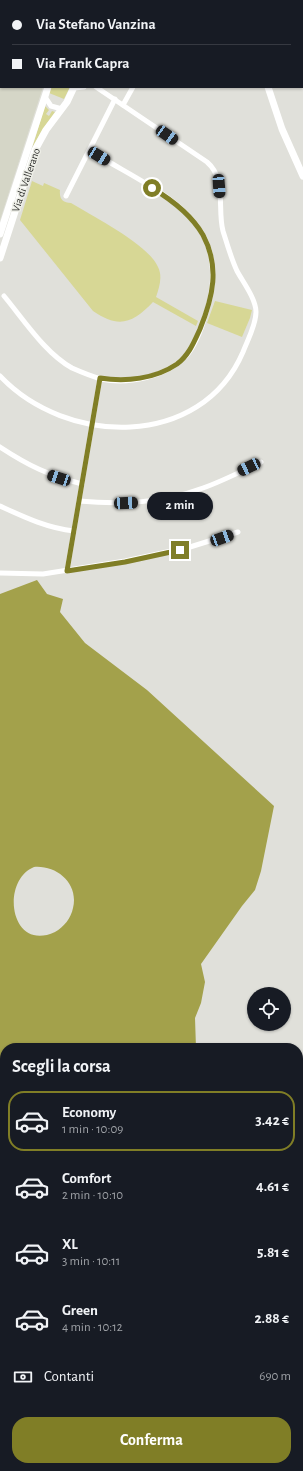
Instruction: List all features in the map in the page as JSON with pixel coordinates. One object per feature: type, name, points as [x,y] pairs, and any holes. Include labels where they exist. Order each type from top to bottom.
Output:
[{"type":"street","name":"Via di Vallerano","points":[[0,234],[48,88]]},
{"type":"street","name":"Via di Vallerano","points":[[0,258],[35,150],[46,130],[62,109],[74,88]]},
{"type":"street","points":[[0,376],[19,393],[41,408],[68,419],[92,425],[118,428],[150,424],[178,415],[204,401],[221,386],[235,368],[253,326],[256,313],[253,301],[235,266],[224,234],[221,221],[218,182],[213,168],[207,162],[98,88]]},
{"type":"street","points":[[123,105],[132,88]]},
{"type":"street","points":[[268,88],[282,129],[303,176]]},
{"type":"street","points":[[45,97],[52,106],[62,109]]},
{"type":"street","points":[[66,196],[115,99]]},
{"type":"street","points":[[4,296],[46,347],[58,359],[74,368],[100,378],[121,380],[146,376],[170,368],[181,361],[192,347],[212,295],[213,280],[210,257],[205,240],[200,230],[186,213],[165,196],[99,156]]},
{"type":"street","points":[[67,571],[100,378]]},
{"type":"street","points":[[0,447],[41,471],[82,484]]},
{"type":"street","points":[[79,501],[126,503],[171,498],[204,488],[261,462]]},
{"type":"street","points":[[0,506],[46,525],[74,531]]},
{"type":"street","points":[[0,573],[37,575],[67,571],[158,555],[238,532]]},
{"type":"shaded area","points":[[0,88],[43,88],[0,220]]},
{"type":"shaded area","points":[[37,580],[47,594],[63,599],[60,612],[85,643],[147,690],[274,806],[261,871],[255,890],[201,964],[205,982],[201,1003],[195,1018],[196,1043],[0,1043],[0,594]],"holes":[[[34,867],[51,869],[64,878],[73,891],[74,899],[72,912],[64,925],[55,932],[40,936],[28,933],[20,924],[15,913],[14,899],[17,886],[23,875]]]},
{"type":"green space","points":[[51,88],[70,88],[64,99],[49,93]]},
{"type":"green space","points":[[45,106],[49,110],[46,114],[49,116],[52,111],[55,112],[32,148]]},
{"type":"green space","points":[[32,181],[43,186],[44,183],[60,190],[60,196],[64,201],[71,203],[106,223],[143,249],[158,267],[160,282],[156,297],[198,321],[196,326],[153,302],[139,315],[125,321],[118,322],[111,320],[102,317],[93,311],[20,220]]},
{"type":"green space","points":[[215,301],[252,310],[242,337],[207,323]]},
{"type":"route","points":[[152,188],[168,197],[181,208],[201,232],[207,244],[212,265],[212,295],[192,347],[178,363],[163,371],[138,378],[121,380],[100,378],[67,571],[125,562],[180,550]]}]
